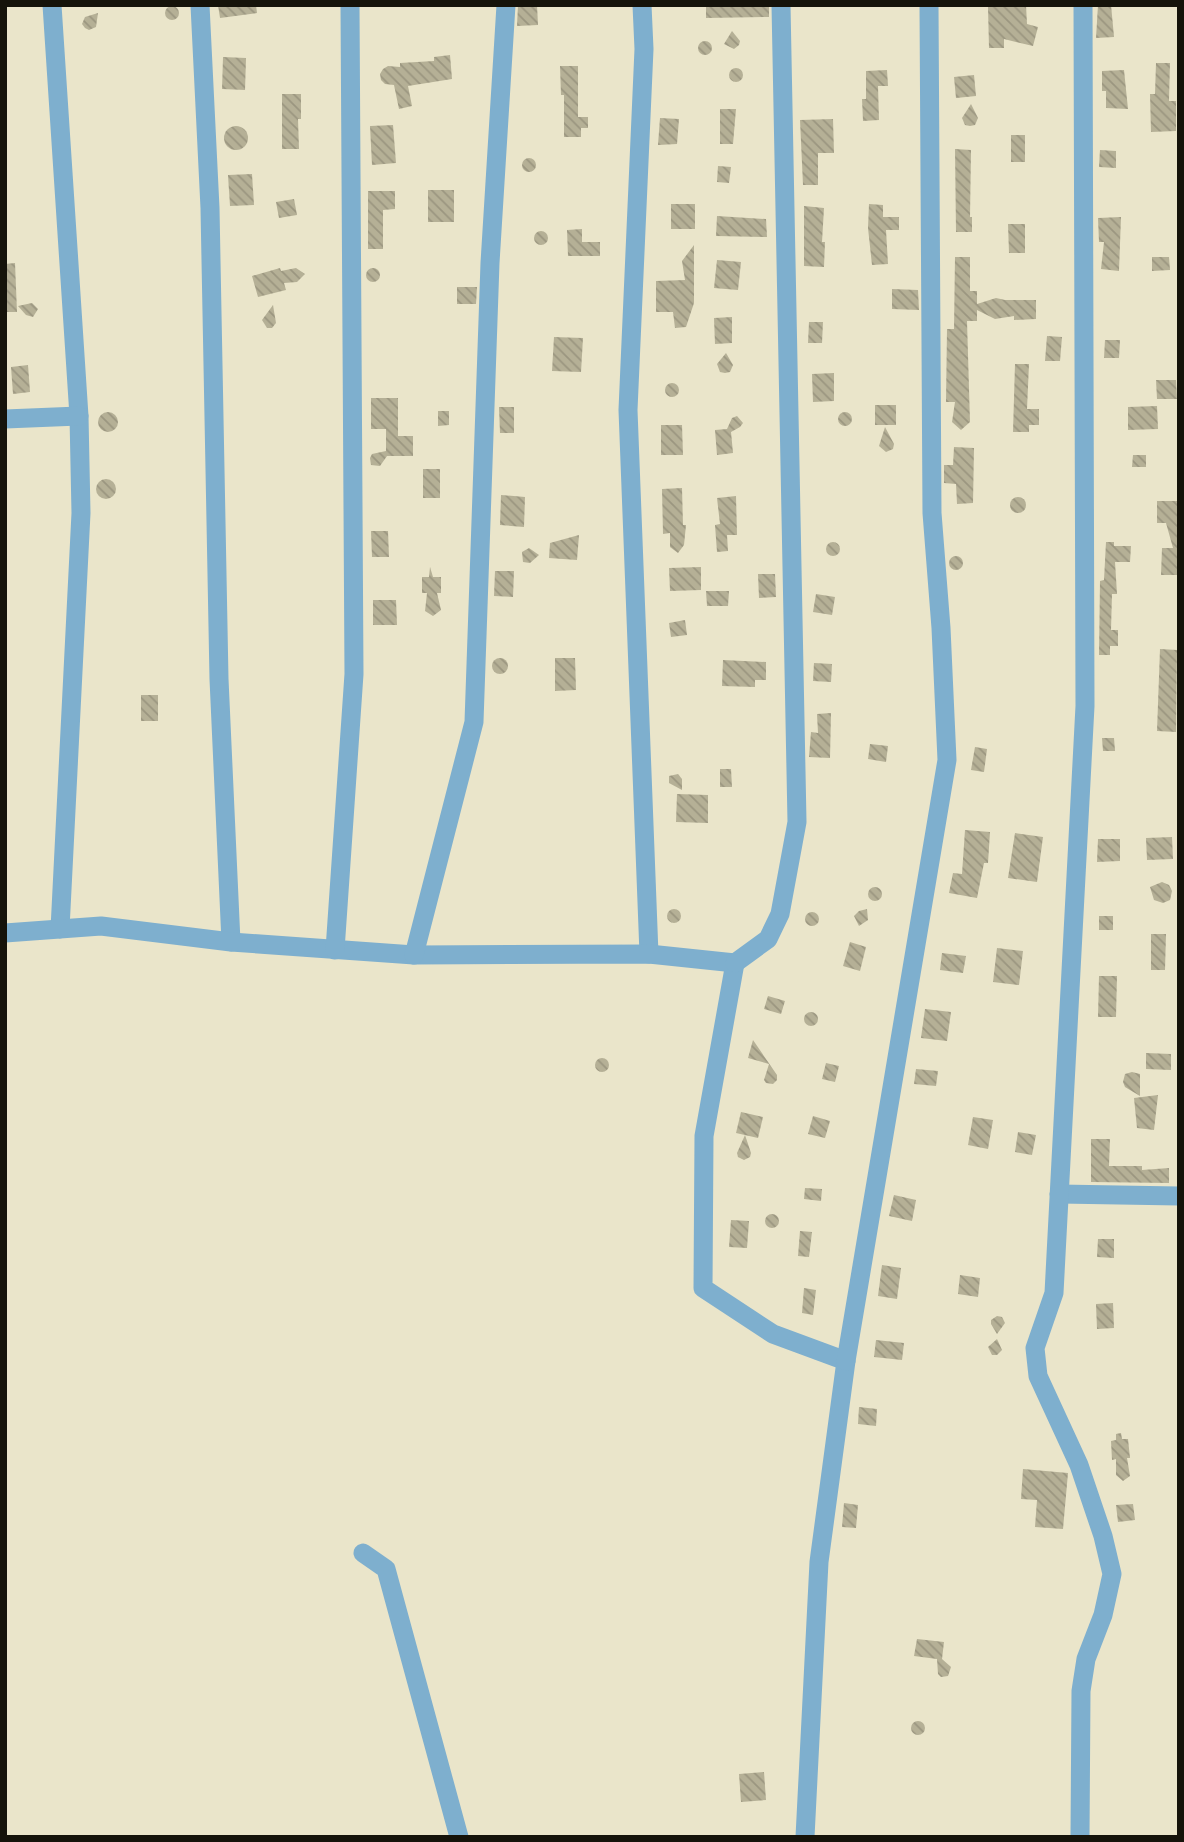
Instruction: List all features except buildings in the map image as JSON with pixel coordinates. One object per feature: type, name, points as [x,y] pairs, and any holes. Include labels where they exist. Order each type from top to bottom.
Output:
[{"type":"street","points":[[52,5],[79,416],[81,513],[60,929]]},
{"type":"street","points":[[200,5],[210,208],[219,679],[231,942]]},
{"type":"street","points":[[335,950],[354,674],[350,5]]},
{"type":"street","points":[[414,955],[474,722],[490,263],[506,5]]},
{"type":"street","points":[[642,5],[643,49],[628,410],[649,954]]},
{"type":"street","points":[[5,933],[101,926],[231,942],[414,955],[649,954],[735,963],[768,939],[780,914],[797,822],[781,5]]},
{"type":"street","points":[[805,1837],[819,1562],[845,1362],[947,761],[932,513],[929,5]]},
{"type":"street","points":[[1080,1837],[1081,1691],[1086,1659],[1103,1615],[1112,1574],[1103,1536],[1079,1465],[1038,1376],[1035,1348],[1054,1293],[1085,706],[1083,5]]},
{"type":"street","points":[[5,419],[79,416]]},
{"type":"street","points":[[735,963],[704,1136],[703,1288],[773,1334],[845,1362]]},
{"type":"street","points":[[1059,1194],[1179,1196]]},
{"type":"street","points":[[363,1553],[386,1569],[459,1837]]}]
